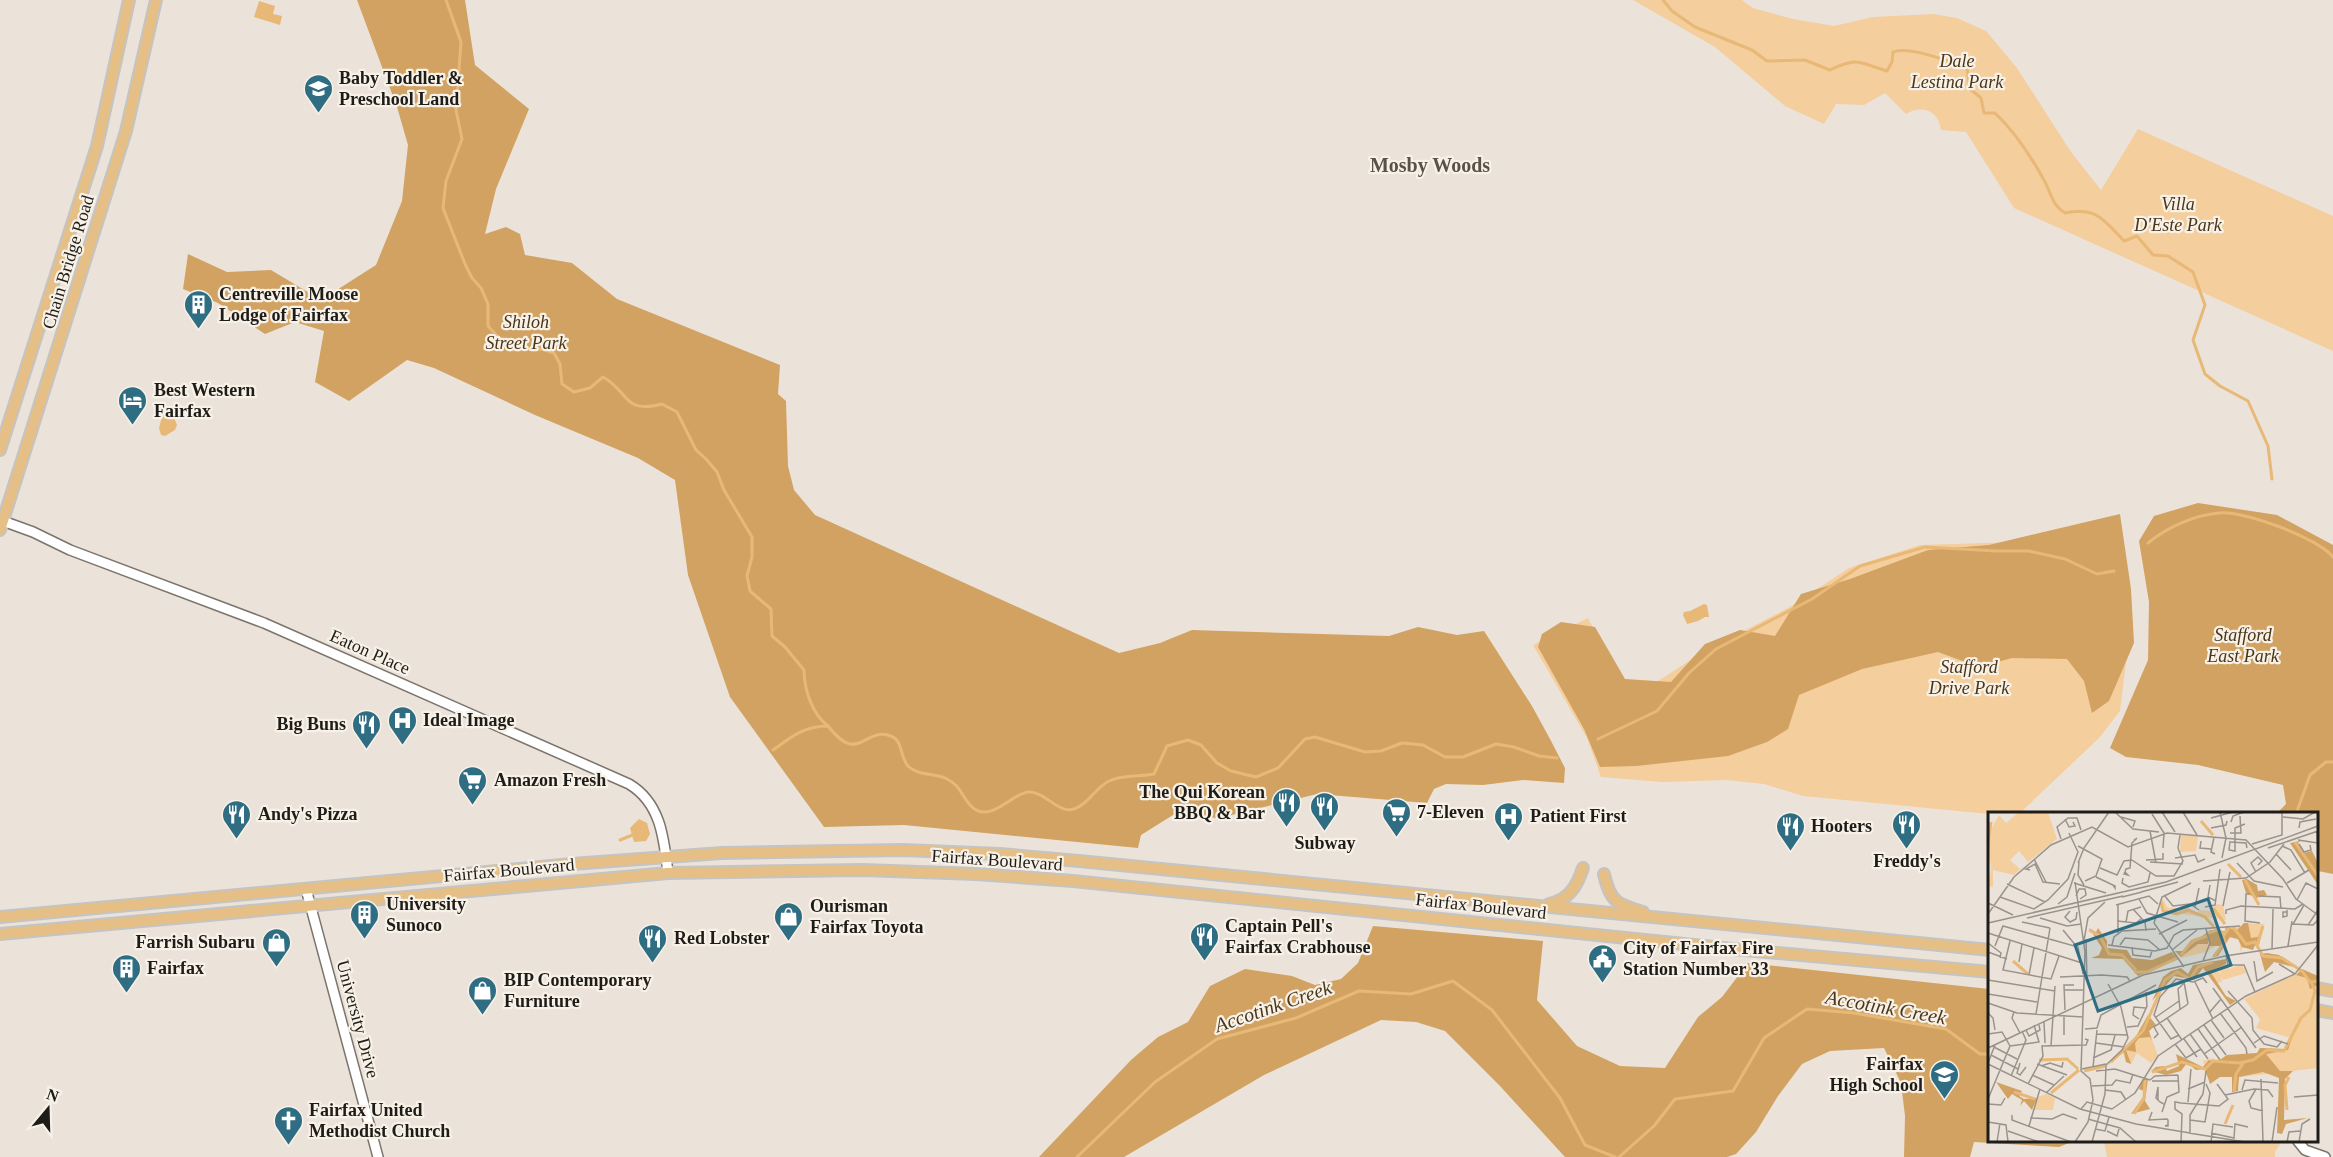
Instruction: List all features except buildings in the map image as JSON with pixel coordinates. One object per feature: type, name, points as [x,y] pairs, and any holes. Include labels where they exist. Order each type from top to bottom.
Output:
[{"type":"main road","name":"Chain Bridge Road","points":[[0,450],[97,146],[129,0]]},
{"type":"main road","name":"Chain Bridge Road","points":[[1,524],[123,141],[156,0]]},
{"type":"main road","name":"Fairfax Boulevard","points":[[0,916],[666,856],[826,850],[990,854],[1988,950]]},
{"type":"main road","points":[[1538,906],[1560,902],[1578,882],[1583,868]]},
{"type":"main road","name":"Fairfax Boulevard","points":[[0,934],[668,873],[862,870],[1010,876],[1733,949],[1988,972]]},
{"type":"main road","points":[[1604,874],[1608,891],[1617,903],[1666,920]]},
{"type":"main road","points":[[2318,987],[2333,991]]},
{"type":"main road","points":[[2318,1010],[2333,1013]]},
{"type":"street","name":"Eaton Place","points":[[1,524],[33,532],[70,550],[257,620],[622,780],[640,792],[653,808],[661,827],[668,873]]},
{"type":"street","name":"University Drive","points":[[306,889],[378,1157]]},
{"type":"street","points":[[2299,1142],[2305,1150],[2325,1157]]},
{"type":"green space","name":"Shiloh Street Park","points":[[357,0],[465,0],[475,65],[529,109],[496,189],[485,234],[506,227],[520,234],[525,255],[572,263],[617,299],[780,365],[778,394],[786,401],[788,466],[794,490],[815,515],[1119,653],[1160,643],[1192,630],[1389,636],[1418,627],[1457,635],[1484,631],[1532,706],[1550,739],[1565,768],[1564,783],[1523,780],[1483,785],[1446,784],[1434,789],[1427,803],[1317,794],[1219,818],[1173,815],[1141,835],[1138,848],[904,825],[824,827],[730,697],[688,575],[675,480],[638,458],[535,415],[434,368],[407,360],[349,401],[315,382],[324,331],[295,322],[265,334],[218,303],[183,289],[188,254],[227,272],[271,270],[321,300],[376,265],[402,201],[408,145],[397,107]]},
{"type":"green space","points":[[1633,0],[1742,0],[1753,8],[1793,19],[1834,26],[1873,17],[1933,14],[1957,18],[1986,31],[2017,68],[2071,152],[2101,190],[2138,129],[2333,216],[2333,351],[2014,208],[1966,132],[1941,130],[1937,118],[1929,111],[1918,110],[1906,114],[1885,93],[1864,105],[1836,104],[1824,124],[1785,106],[1715,47]]},
{"type":"green space","name":"Stafford East Park","points":[[2198,503],[2277,515],[2333,545],[2333,874],[2318,871],[2318,812],[2278,812],[2286,804],[2283,785],[2198,765],[2126,757],[2110,748],[2148,660],[2149,602],[2139,541],[2154,516]]},
{"type":"green space","points":[[2120,514],[2131,589],[2134,643],[2109,701],[2092,713],[2084,681],[2067,659],[2012,658],[1979,667],[1938,652],[1862,669],[1799,695],[1788,729],[1767,742],[1728,756],[1636,766],[1600,767],[1584,729],[1538,647],[1542,634],[1561,622],[1595,627],[1625,679],[1671,682],[1705,644],[1740,630],[1775,636],[1801,594],[1850,579],[1928,550],[1989,545]]},
{"type":"green space","name":"Stafford Drive Park","points":[[2122,539],[2127,654],[2120,711],[2100,737],[2021,812],[1988,812],[1988,814],[1803,796],[1764,784],[1726,780],[1663,782],[1601,777],[1587,738],[1533,645],[1588,618],[1630,699],[1703,652],[1788,608],[1849,568],[1920,545]]},
{"type":"green space","points":[[1373,926],[1543,941],[1537,1000],[1577,1046],[1620,1066],[1665,1068],[1698,1017],[1722,997],[1748,963],[1988,989],[1988,1142],[2072,1142],[2059,1147],[1974,1142],[1970,1157],[1904,1157],[1905,1116],[1901,1083],[1884,1048],[1830,1051],[1802,1064],[1778,1096],[1756,1132],[1736,1154],[1727,1157],[1565,1157],[1500,1086],[1445,1031],[1416,1022],[1381,1020],[1264,1075],[1124,1157],[1039,1157],[1131,1060],[1158,1037],[1188,1022],[1210,986],[1245,969],[1292,976],[1315,985],[1341,979],[1358,963]]},
{"type":"green space","points":[[2104,1142],[2281,1142],[2275,1152],[2275,1157],[2107,1157]]},
{"type":"shaded area","points":[[259,1],[275,6],[273,14],[282,16],[280,25],[254,17]]},
{"type":"shaded area","points":[[168,412],[173,415],[177,425],[175,430],[165,436],[161,435],[159,428],[163,413]]},
{"type":"shaded area","points":[[1704,604],[1707,605],[1709,617],[1687,624],[1684,612]]},
{"type":"shaded area","points":[[639,819],[647,823],[650,834],[646,841],[634,842],[630,828]]},
{"type":"waterway","points":[[446,0],[461,42],[456,110],[462,139],[446,181],[443,208],[465,264],[472,278],[481,288],[488,304],[488,326],[510,350],[542,349],[554,353],[560,364],[562,384],[574,392],[590,388],[603,377],[633,404],[640,406],[662,404],[677,412],[696,450],[717,472],[724,490],[752,537],[752,557],[747,576],[750,591],[771,609],[772,636],[785,647],[804,670],[810,701],[822,721],[828,726]]},
{"type":"waterway","points":[[1663,0],[1672,11],[1695,27],[1752,50],[1767,61],[1805,60],[1830,70],[1847,63],[1859,62],[1887,71],[1892,62],[1893,52],[1908,51],[1929,55],[1967,68],[1970,89],[1981,98],[1984,113],[1995,113],[2016,137],[2035,164],[2061,210],[2065,213],[2085,212],[2099,216],[2124,241],[2137,236],[2153,255],[2168,256],[2193,272],[2205,305],[2193,340],[2205,374],[2220,386],[2248,401],[2268,446],[2272,479]]},
{"type":"waterway","points":[[2148,543],[2163,532],[2190,519],[2210,514],[2230,513],[2262,521],[2297,534],[2333,557]]},
{"type":"waterway","points":[[1598,739],[1657,711],[1689,673],[1716,649],[1812,599],[1860,566],[1925,547],[2029,551],[2065,559],[2097,574],[2114,571]]},
{"type":"waterway","points":[[773,750],[798,733],[819,726],[828,726],[838,738],[854,744],[882,734],[891,736],[898,742],[909,767],[918,772],[943,777],[958,788],[971,806],[978,811],[985,812],[1028,792],[1040,795],[1062,808],[1074,809],[1084,804],[1109,781],[1120,777],[1154,774],[1167,746],[1188,740],[1201,745],[1217,763],[1231,771],[1256,777],[1278,768],[1305,739],[1315,737],[1365,752],[1381,751],[1402,743],[1423,745],[1445,757],[1463,757],[1496,744],[1514,747],[1539,756],[1557,758]]},
{"type":"waterway","name":"Accotink Creek","points":[[2297,812],[2310,775],[2326,762],[2333,762]]},
{"type":"waterway","points":[[620,840],[635,834]]},
{"type":"waterway","name":"Accotink Creek","points":[[1077,1157],[1155,1082],[1217,1039],[1296,1018],[1359,991],[1411,994],[1453,981],[1492,1010],[1560,1098],[1585,1145],[1615,1157]]},
{"type":"waterway","name":"Accotink Creek","points":[[1619,1157],[1654,1126],[1675,1099],[1733,1091],[1764,1038],[1807,1009],[1854,1013],[1946,1029],[1980,1054],[1988,1054]]},
{"type":"place","name":"Baby Toddler & Preschool Land","points":[[318,114]]},
{"type":"place","name":"Centreville Moose Lodge of Fairfax","points":[[198,330]]},
{"type":"place","name":"Best Western Fairfax","points":[[133,426]]},
{"type":"place","name":"Ideal Image","points":[[402,746]]},
{"type":"place","name":"Big Buns","points":[[367,750]]},
{"type":"place","name":"Amazon Fresh","points":[[473,806]]},
{"type":"place","name":"The Qui Korean BBQ & Bar","points":[[1286,828]]},
{"type":"place","name":"Subway","points":[[1325,832]]},
{"type":"place","name":"7-Eleven","points":[[1396,838]]},
{"type":"place","name":"Andy's Pizza","points":[[237,840]]},
{"type":"place","name":"Patient First","points":[[1509,842]]},
{"type":"place","name":"Freddy's","points":[[1907,850]]},
{"type":"place","name":"Hooters","points":[[1790,852]]},
{"type":"place","name":"University Sunoco","points":[[365,940]]},
{"type":"place","name":"Ourisman Fairfax Toyota","points":[[789,942]]},
{"type":"place","name":"Captain Pell's Fairfax Crabhouse","points":[[1204,962]]},
{"type":"place","name":"Red Lobster","points":[[653,964]]},
{"type":"place","name":"Farrish Subaru","points":[[276,968]]},
{"type":"place","name":"City of Fairfax Fire Station Number 33","points":[[1602,984]]},
{"type":"place","name":"Fairfax","points":[[126,994]]},
{"type":"place","name":"BIP Contemporary Furniture","points":[[483,1016]]},
{"type":"place","name":"Fairfax High School","points":[[1944,1100]]},
{"type":"place","name":"Fairfax United Methodist Church","points":[[288,1146]]},
{"type":"district","name":"Mosby Woods","points":[[1430,165]]},
{"type":"park label","name":"Dale Lestina Park","points":[[1957,71]]},
{"type":"park label","name":"Villa D'Este Park","points":[[2178,214]]}]
